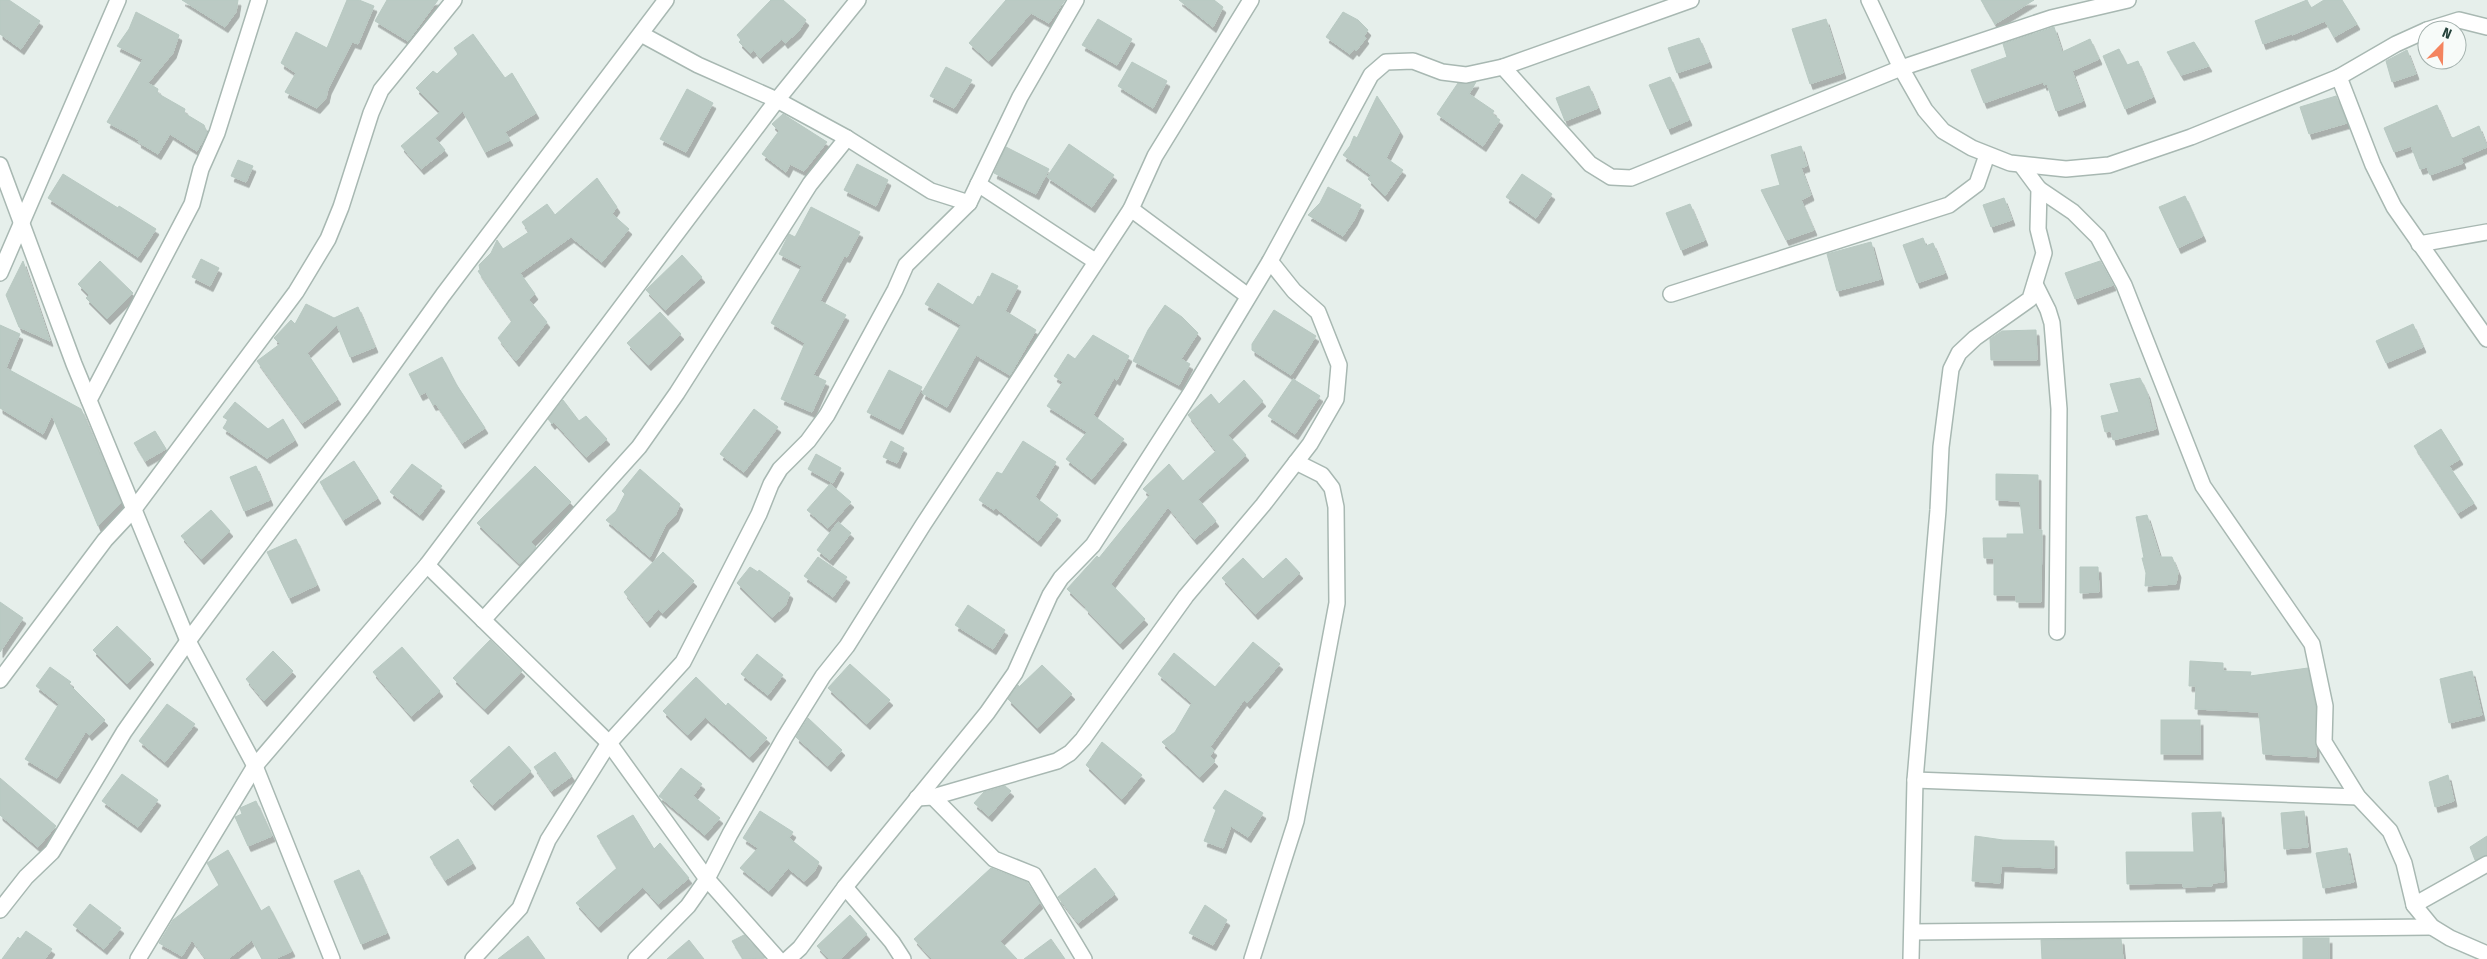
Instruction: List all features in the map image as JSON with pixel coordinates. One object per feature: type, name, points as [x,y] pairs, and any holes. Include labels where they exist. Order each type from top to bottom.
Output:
[{"type":"street","points":[[0,273],[118,0]]},
{"type":"street","points":[[89,400],[192,204],[201,169],[217,133],[259,0]]},
{"type":"street","points":[[0,680],[34,632],[105,540],[134,509],[296,292],[328,239],[352,176],[371,113],[381,90],[454,0]]},
{"type":"street","points":[[0,910],[26,877],[52,852],[124,732],[188,641],[362,408],[443,295],[666,0]]},
{"type":"street","points":[[138,959],[255,766],[427,566],[777,100],[858,0]]},
{"type":"street","points":[[473,959],[520,908],[548,840],[609,743],[683,662],[759,514],[771,484],[780,469],[808,441],[827,415],[895,290],[906,265],[969,203],[1020,97],[1076,0]]},
{"type":"street","points":[[636,959],[688,906],[707,879],[784,737],[823,676],[847,646],[1095,261],[1131,209],[1155,156],[1251,0]]},
{"type":"street","points":[[1869,0],[1901,68],[1925,110],[1943,132],[1987,155],[2022,166],[2066,169],[2109,165],[2191,137],[2339,77],[2396,44],[2417,35]]},
{"type":"street","points":[[1504,67],[1590,164],[1611,177],[1631,178],[1901,68],[2051,18],[2128,0]]},
{"type":"street","points":[[788,959],[800,948],[846,887],[987,713],[1015,673],[1050,595],[1061,578],[1092,545],[1190,394],[1270,261],[1371,75],[1386,62],[1413,61],[1442,72],[1466,75],[1504,67],[1684,1]]},
{"type":"street","points":[[2467,22],[2487,27]]},
{"type":"street","points":[[641,34],[698,65],[777,100],[847,138],[931,191],[969,203]]},
{"type":"street","points":[[2339,77],[2394,207],[2487,339]]},
{"type":"street","points":[[483,620],[639,447],[677,393],[810,184],[847,138]]},
{"type":"street","points":[[1671,294],[1949,206],[1977,184],[1987,155]]},
{"type":"street","points":[[0,165],[89,400],[188,641],[255,766],[332,959]]},
{"type":"street","points":[[2022,166],[2038,189],[2073,212],[2098,237],[2124,286],[2203,486],[2312,644],[2325,706],[2324,742],[2358,797],[2390,831],[2404,862],[2414,905],[2432,926],[2450,938],[2487,954]]},
{"type":"street","points":[[978,184],[1095,261]]},
{"type":"street","points":[[1912,959],[1915,780],[1938,510],[1941,448],[1951,369],[1959,353],[1975,338],[2030,299],[2044,253],[2038,229],[2038,189]]},
{"type":"street","points":[[1131,209],[1248,296]]},
{"type":"street","points":[[2419,244],[2487,232]]},
{"type":"street","points":[[917,798],[933,797],[1057,762],[1070,753],[1083,739],[1186,596],[1263,505],[1310,444],[1336,399],[1339,365],[1318,312],[1294,291],[1270,261]]},
{"type":"street","points":[[2035,284],[2048,310],[2052,323],[2059,410],[2057,632]]},
{"type":"street","points":[[1252,959],[1296,820],[1337,603],[1336,506],[1332,488],[1322,475],[1296,462]]},
{"type":"street","points":[[427,566],[609,743],[707,879],[778,959]]},
{"type":"street","points":[[1915,780],[2358,797]]},
{"type":"street","points":[[933,797],[994,860],[1034,875],[1084,959]]},
{"type":"street","points":[[2414,905],[2487,864]]},
{"type":"street","points":[[846,887],[892,942],[903,959]]},
{"type":"street","points":[[1912,932],[2432,926]]},
{"type":"building","points":[[0,0],[9,0],[40,21],[21,49],[0,34]]},
{"type":"building","points":[[182,0],[238,0],[236,12],[225,27]]},
{"type":"building","points":[[347,0],[359,0],[374,6],[358,44],[352,42],[328,89],[326,98],[317,108],[285,92],[296,73],[281,63],[296,32],[327,48]]},
{"type":"building","points":[[387,0],[438,0],[408,41],[375,21]]},
{"type":"building","points":[[771,0],[783,0],[806,20],[798,32],[785,43],[782,39],[760,58],[754,50],[750,53],[739,42],[741,40],[737,35]]},
{"type":"building","points":[[1006,0],[1065,0],[1049,23],[1031,13],[989,61],[969,43]]},
{"type":"building","points":[[1179,0],[1214,0],[1223,7],[1213,27]]},
{"type":"building","points":[[1981,0],[2034,0],[1995,24]]},
{"type":"building","points":[[2307,0],[2311,8],[2324,0],[2342,0],[2357,24],[2334,37],[2325,21],[2292,35],[2263,44],[2255,21]]},
{"type":"building","points":[[136,12],[179,35],[173,53],[148,83],[158,89],[157,93],[185,109],[184,113],[204,125],[207,133],[197,151],[170,134],[158,154],[138,142],[139,140],[107,122],[143,59],[117,46],[129,29]]},
{"type":"building","points":[[1343,12],[1358,20],[1368,30],[1364,36],[1366,38],[1356,51],[1354,49],[1350,54],[1326,37]]},
{"type":"building","points":[[1098,19],[1132,39],[1117,65],[1082,45]]},
{"type":"building","points":[[1826,19],[1843,73],[1810,84],[1792,29]]},
{"type":"building","points":[[2054,27],[2062,52],[2090,39],[2099,59],[2072,71],[2083,101],[2056,111],[2047,84],[2044,85],[2043,82],[1984,103],[1971,70],[2007,57],[2003,44]]},
{"type":"building","points":[[473,34],[505,78],[512,73],[536,113],[505,132],[510,140],[485,152],[463,111],[435,138],[445,150],[421,169],[401,146],[440,112],[416,88],[433,71],[437,74],[458,54],[454,48]]},
{"type":"building","points":[[1699,38],[1709,62],[1677,73],[1668,48]]},
{"type":"building","points":[[2194,42],[2209,66],[2181,75],[2167,52]]},
{"type":"building","points":[[2119,49],[2127,65],[2138,61],[2153,97],[2125,109],[2103,56]]},
{"type":"building","points":[[2407,50],[2416,74],[2392,82],[2386,61]]},
{"type":"building","points":[[1132,62],[1167,81],[1153,108],[1118,86]]},
{"type":"building","points":[[946,67],[972,80],[954,108],[930,96]]},
{"type":"building","points":[[1670,77],[1689,120],[1668,129],[1649,85]]},
{"type":"building","points":[[1476,82],[1469,94],[1494,111],[1492,114],[1500,120],[1483,146],[1437,114],[1458,83]]},
{"type":"building","points":[[1589,86],[1598,108],[1565,121],[1556,98]]},
{"type":"building","points":[[687,89],[713,103],[686,152],[660,139]]},
{"type":"building","points":[[1377,96],[1400,131],[1386,158],[1403,170],[1385,196],[1368,179],[1371,175],[1343,155],[1350,146],[1354,136],[1357,138]]},
{"type":"building","points":[[2336,96],[2347,123],[2309,134],[2300,107]]},
{"type":"building","points":[[2437,105],[2450,136],[2453,138],[2479,126],[2487,147],[2461,158],[2463,163],[2430,175],[2427,167],[2420,169],[2411,146],[2394,152],[2384,128]]},
{"type":"building","points":[[783,114],[827,142],[804,171],[790,164],[786,172],[762,154],[779,131],[772,124]]},
{"type":"building","points":[[1069,144],[1114,175],[1092,207],[1047,177]]},
{"type":"building","points":[[1801,146],[1807,166],[1801,168],[1811,195],[1801,200],[1814,230],[1786,240],[1761,190],[1780,185],[1771,155]]},
{"type":"building","points":[[1006,147],[1049,169],[1036,194],[994,173]]},
{"type":"building","points":[[238,160],[253,166],[246,182],[231,176]]},
{"type":"building","points":[[857,164],[888,180],[876,206],[844,190]]},
{"type":"building","points":[[63,174],[156,229],[138,257],[48,198]]},
{"type":"building","points":[[1522,174],[1552,194],[1536,218],[1506,197]]},
{"type":"building","points":[[597,178],[617,207],[612,214],[629,229],[602,262],[571,237],[520,273],[535,294],[529,300],[547,322],[516,361],[498,338],[512,321],[478,271],[480,270],[479,265],[491,253],[497,240],[503,249],[529,232],[522,222],[547,204],[555,215]]},
{"type":"building","points":[[1328,187],[1361,205],[1343,236],[1308,215],[1320,203]]},
{"type":"building","points":[[2185,196],[2203,236],[2178,248],[2159,207]]},
{"type":"building","points":[[2004,198],[2012,220],[1991,227],[1983,205]]},
{"type":"building","points":[[1690,204],[1705,240],[1681,250],[1666,213]]},
{"type":"building","points":[[811,207],[860,232],[847,257],[844,256],[820,301],[846,315],[813,375],[826,381],[812,412],[781,399],[805,343],[771,323],[802,266],[779,254],[789,234],[795,237]]},
{"type":"building","points":[[1923,238],[1926,246],[1933,243],[1945,273],[1917,283],[1903,245]]},
{"type":"building","points":[[1871,242],[1881,279],[1837,291],[1827,254]]},
{"type":"building","points":[[682,255],[702,277],[665,310],[646,290]]},
{"type":"building","points":[[201,259],[219,268],[210,286],[192,277]]},
{"type":"building","points":[[23,261],[50,341],[19,327],[6,295]]},
{"type":"building","points":[[100,261],[133,293],[107,319],[86,298],[89,295],[78,284]]},
{"type":"building","points":[[2100,261],[2113,285],[2075,299],[2065,273]]},
{"type":"building","points":[[992,273],[1018,286],[1005,311],[1036,330],[1010,375],[976,355],[947,407],[922,393],[961,325],[925,304],[938,283],[973,305],[978,296],[980,297]]},
{"type":"building","points":[[306,304],[334,318],[358,307],[375,347],[350,357],[337,325],[307,353],[338,399],[302,423],[257,361],[280,344],[274,338],[291,320],[295,324]]},
{"type":"building","points":[[1165,305],[1182,317],[1198,333],[1181,359],[1190,364],[1179,385],[1133,361],[1148,330]]},
{"type":"building","points":[[1274,310],[1316,336],[1291,375],[1252,350],[1252,344]]},
{"type":"building","points":[[660,312],[681,334],[648,365],[627,343]]},
{"type":"building","points":[[2413,324],[2423,347],[2386,363],[2376,341]]},
{"type":"building","points":[[0,325],[20,334],[6,368],[81,409],[121,503],[98,526],[52,415],[43,434],[0,408]]},
{"type":"building","points":[[2036,330],[2037,360],[1991,360],[1990,339],[2002,331]]},
{"type":"building","points":[[1093,335],[1129,356],[1117,380],[1114,378],[1093,415],[1124,439],[1092,479],[1066,459],[1087,432],[1047,406],[1063,382],[1054,376],[1068,354],[1075,359]]},
{"type":"building","points":[[442,357],[456,384],[485,428],[462,443],[436,404],[433,405],[426,392],[420,395],[409,374]]},
{"type":"building","points":[[889,370],[922,387],[900,429],[867,412]]},
{"type":"building","points":[[2140,378],[2147,393],[2156,429],[2113,440],[2111,431],[2105,432],[2101,416],[2119,412],[2110,384]]},
{"type":"building","points":[[1293,379],[1320,396],[1295,434],[1268,416]]},
{"type":"building","points":[[1244,380],[1263,401],[1228,435],[1246,455],[1198,499],[1216,521],[1194,539],[1168,507],[1111,584],[1145,619],[1120,644],[1067,589],[1097,556],[1099,558],[1150,495],[1143,489],[1169,464],[1183,481],[1216,451],[1188,415],[1211,394],[1219,404]]},
{"type":"building","points":[[563,400],[579,421],[586,416],[607,439],[586,457],[554,422],[552,424],[548,419]]},
{"type":"building","points":[[235,402],[268,429],[283,419],[295,440],[267,458],[223,428],[228,420],[223,417]]},
{"type":"building","points":[[754,409],[778,427],[744,472],[720,454]]},
{"type":"building","points":[[2441,429],[2460,459],[2449,466],[2474,503],[2458,513],[2414,446]]},
{"type":"building","points":[[155,431],[166,449],[145,461],[134,443]]},
{"type":"building","points":[[891,441],[904,448],[897,463],[883,457]]},
{"type":"building","points":[[1023,441],[1056,462],[1035,497],[1058,515],[1038,541],[996,508],[994,510],[979,500],[997,472],[1002,474]]},
{"type":"building","points":[[816,454],[841,468],[833,483],[808,469]]},
{"type":"building","points":[[354,461],[378,498],[343,520],[320,482]]},
{"type":"building","points":[[412,464],[442,486],[420,515],[390,492]]},
{"type":"building","points":[[256,466],[270,500],[244,511],[230,477]]},
{"type":"building","points":[[535,466],[571,502],[531,542],[536,547],[520,564],[477,523]]},
{"type":"building","points":[[640,469],[680,504],[675,516],[666,524],[650,557],[606,520],[616,511],[625,494],[622,491]]},
{"type":"building","points":[[1996,474],[2038,475],[2038,530],[2042,530],[2041,602],[2016,602],[2016,595],[1994,595],[1994,558],[1984,558],[1983,538],[2007,538],[2007,534],[2024,534],[2020,501],[1996,500]]},
{"type":"building","points":[[830,484],[851,502],[828,528],[807,510]]},
{"type":"building","points":[[211,510],[230,531],[201,559],[181,536]]},
{"type":"building","points":[[2147,515],[2160,557],[2172,557],[2178,572],[2176,584],[2145,586],[2146,573],[2136,517]]},
{"type":"building","points":[[838,522],[851,533],[830,560],[817,550]]},
{"type":"building","points":[[296,539],[317,585],[289,598],[267,552]]},
{"type":"building","points":[[663,552],[694,581],[663,613],[658,609],[647,622],[624,592]]},
{"type":"building","points":[[818,557],[847,577],[833,597],[804,576]]},
{"type":"building","points":[[1243,558],[1263,579],[1286,558],[1300,573],[1255,614],[1222,578]]},
{"type":"building","points":[[750,567],[758,572],[759,570],[790,593],[785,606],[772,617],[737,583]]},
{"type":"building","points":[[2080,567],[2098,567],[2099,592],[2080,593]]},
{"type":"building","points":[[0,602],[23,618],[0,652]]},
{"type":"building","points":[[968,605],[1005,630],[993,649],[955,625]]},
{"type":"building","points":[[117,626],[151,659],[127,684],[93,650]]},
{"type":"building","points":[[490,640],[522,671],[485,709],[453,678]]},
{"type":"building","points":[[1253,642],[1280,664],[1247,703],[1244,700],[1210,747],[1214,750],[1210,756],[1215,761],[1200,777],[1162,742],[1175,732],[1192,703],[1158,674],[1174,653],[1215,687]]},
{"type":"building","points":[[402,647],[440,691],[411,716],[373,672]]},
{"type":"building","points":[[273,651],[293,671],[264,701],[246,679]]},
{"type":"building","points":[[757,654],[783,675],[768,695],[741,674]]},
{"type":"building","points":[[2190,661],[2223,663],[2223,671],[2251,672],[2250,676],[2308,668],[2316,707],[2316,757],[2263,754],[2259,712],[2195,709],[2196,686],[2189,686]]},
{"type":"building","points":[[850,664],[890,700],[867,724],[828,688]]},
{"type":"building","points":[[1042,665],[1072,694],[1037,728],[1008,699],[1018,685],[1019,687]]},
{"type":"building","points":[[50,667],[71,682],[69,684],[105,720],[89,735],[86,731],[57,778],[25,759],[59,704],[36,686]]},
{"type":"building","points":[[2472,671],[2482,715],[2449,723],[2440,679]]},
{"type":"building","points":[[696,677],[726,706],[728,703],[767,738],[750,757],[705,717],[688,735],[663,711]]},
{"type":"building","points":[[167,704],[195,724],[165,762],[139,741]]},
{"type":"building","points":[[808,718],[842,750],[828,766],[796,737]]},
{"type":"building","points":[[2161,720],[2200,720],[2200,754],[2161,754]]},
{"type":"building","points":[[1102,742],[1142,775],[1122,799],[1086,765]]},
{"type":"building","points":[[509,746],[531,771],[492,805],[470,781]]},
{"type":"building","points":[[555,752],[572,776],[551,791],[534,767]]},
{"type":"building","points":[[681,768],[702,784],[693,796],[720,818],[705,835],[659,796]]},
{"type":"building","points":[[122,774],[158,800],[138,827],[102,801]]},
{"type":"building","points":[[2448,775],[2454,801],[2435,807],[2429,782]]},
{"type":"building","points":[[0,778],[56,826],[38,847],[0,815]]},
{"type":"building","points":[[1005,786],[1011,791],[989,816],[974,803],[984,792]]},
{"type":"building","points":[[1225,790],[1263,813],[1248,837],[1231,826],[1223,848],[1204,841],[1216,810],[1213,808]]},
{"type":"building","points":[[256,801],[272,836],[248,846],[235,817],[242,814],[240,808]]},
{"type":"building","points":[[760,811],[793,832],[789,838],[819,862],[814,872],[804,881],[788,868],[769,891],[740,868],[758,848],[743,838]]},
{"type":"building","points":[[2304,811],[2308,847],[2284,849],[2281,813]]},
{"type":"building","points":[[2221,812],[2224,882],[2212,883],[2212,886],[2183,887],[2183,883],[2127,884],[2126,852],[2194,852],[2192,813]]},
{"type":"building","points":[[633,815],[654,849],[660,843],[689,878],[658,904],[643,887],[598,927],[576,903],[617,868],[597,836]]},
{"type":"building","points":[[1975,836],[2003,840],[2054,841],[2054,868],[2001,866],[2000,883],[1972,881]]},
{"type":"building","points":[[2487,836],[2487,855],[2475,860],[2470,847]]},
{"type":"building","points":[[458,839],[473,863],[445,880],[430,857]]},
{"type":"building","points":[[2347,848],[2354,882],[2323,888],[2316,853]]},
{"type":"building","points":[[228,850],[261,911],[269,906],[292,951],[275,959],[262,959],[252,940],[228,959],[206,959],[192,940],[182,956],[159,943],[173,920],[219,885],[207,863]]},
{"type":"building","points":[[991,868],[1027,882],[1040,903],[1000,941],[1017,959],[932,959],[914,939]]},
{"type":"building","points":[[1095,868],[1115,894],[1078,923],[1058,897]]},
{"type":"building","points":[[359,870],[387,933],[361,944],[334,881]]},
{"type":"building","points":[[90,904],[121,928],[104,949],[73,925]]},
{"type":"building","points":[[1205,905],[1227,920],[1213,945],[1189,933]]},
{"type":"building","points":[[850,915],[867,934],[840,959],[829,959],[817,946]]},
{"type":"building","points":[[26,931],[52,949],[45,959],[2,959],[18,937],[20,939]]},
{"type":"building","points":[[744,935],[765,958],[743,959],[732,941]]},
{"type":"building","points":[[528,936],[545,959],[498,959]]},
{"type":"building","points":[[2303,938],[2329,938],[2329,959],[2303,959]]},
{"type":"building","points":[[1051,939],[1065,959],[1024,959]]},
{"type":"building","points":[[2121,939],[2123,959],[2042,959],[2041,940]]},
{"type":"building","points":[[689,940],[704,959],[667,959]]}]
